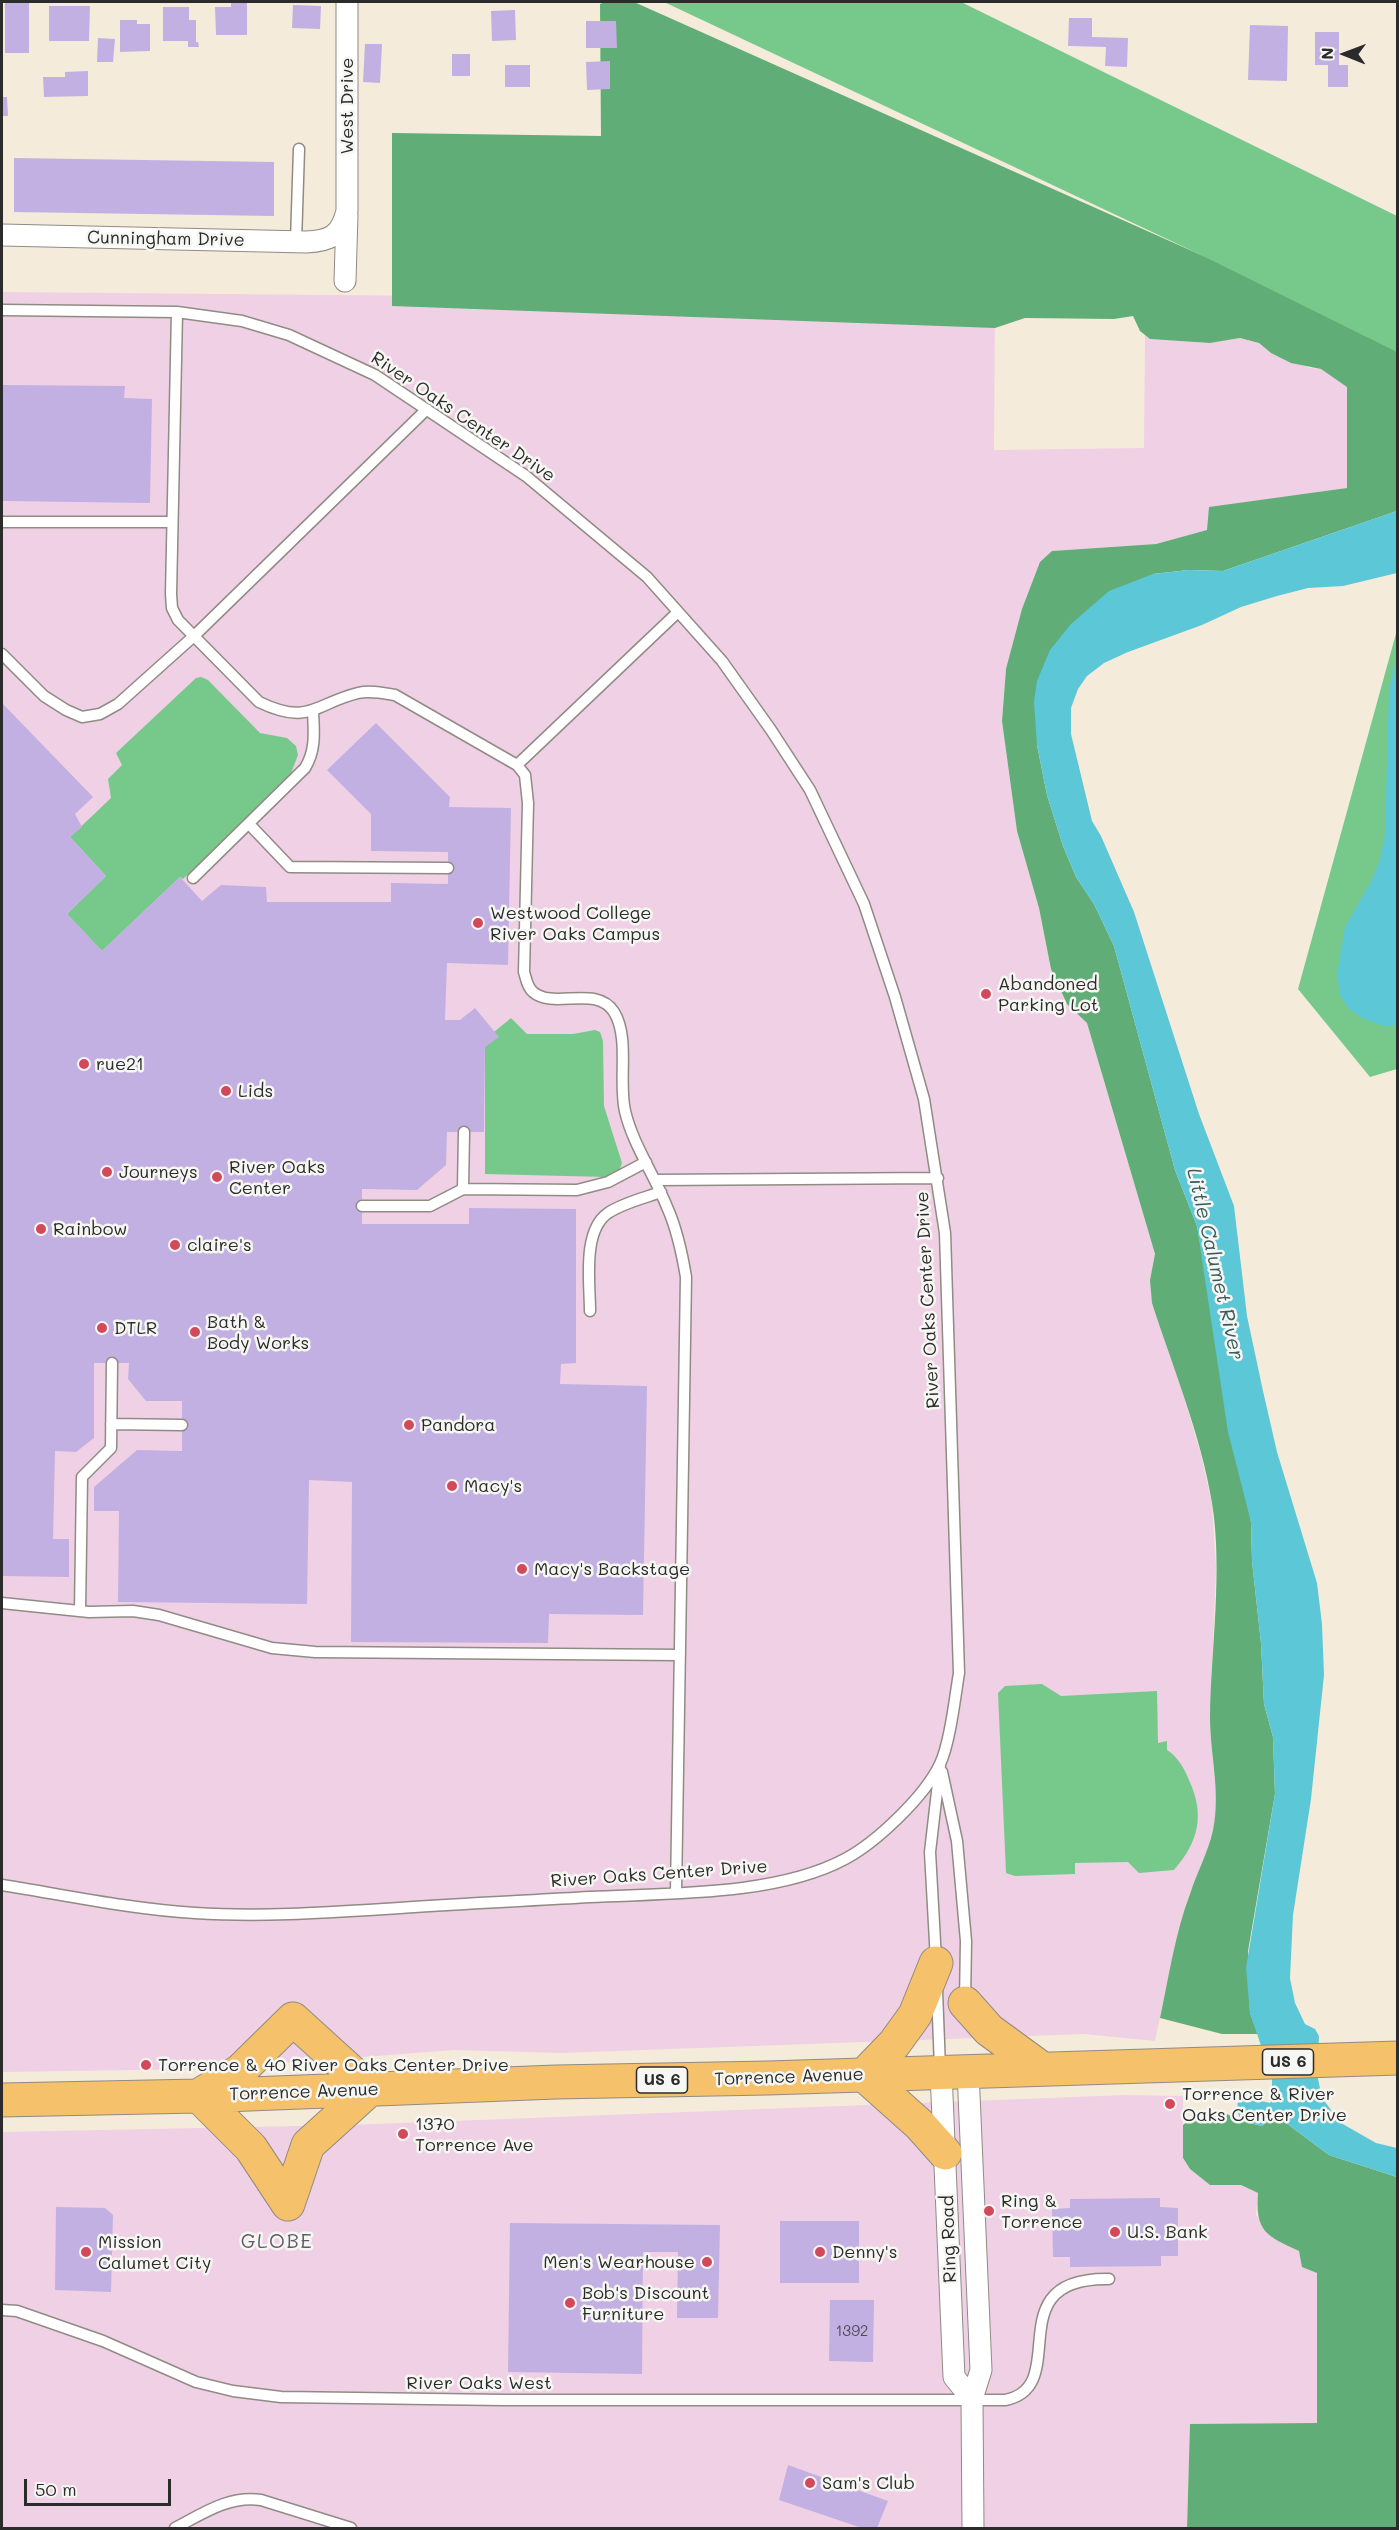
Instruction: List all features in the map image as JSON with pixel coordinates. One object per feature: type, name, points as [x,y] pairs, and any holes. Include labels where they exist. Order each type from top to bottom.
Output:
[{"type":"main road","points":[[936,1963],[915,2014],[894,2044],[864,2075],[920,2125],[945,2153]]},
{"type":"main road","points":[[966,2003],[987,2029],[1041,2068]]},
{"type":"main road","points":[[293,2019],[370,2089],[308,2145],[288,2204],[250,2148],[199,2096],[240,2071],[293,2019]]},
{"type":"main road","name":"Torrence Avenue","points":[[2,2100],[199,2096],[1398,2058]]},
{"type":"street","name":"West Drive","points":[[345,281],[347,2]]},
{"type":"street","name":"West Drive","points":[[330,238],[343,228],[347,211]]},
{"type":"street","name":"Cunningham Drive","points":[[2,235],[296,242],[318,242],[330,238]]},
{"type":"street","name":"Ring Road","points":[[954,2071],[945,2153],[954,2377],[972,2400]]},
{"type":"street","name":"Ring Road","points":[[954,2071],[981,2370],[972,2400],[973,2529]]},
{"type":"lane","points":[[296,242],[299,150]]},
{"type":"lane","name":"River Oaks Center Drive","points":[[2,310],[177,312],[242,321],[289,335],[375,375],[526,476],[647,577],[722,661],[810,790],[841,853],[867,914],[895,997],[924,1099],[945,1233],[959,1637],[959,1673],[940,1763],[912,1803],[876,1838],[848,1858],[822,1870],[788,1880],[754,1886],[676,1892],[351,1911],[223,1914],[140,1906],[2,1884]]},
{"type":"lane","points":[[177,312],[172,608],[178,620],[259,702],[283,712],[313,712],[358,693],[395,694],[518,765],[525,775],[528,803],[524,972],[527,983],[533,992],[540,995],[552,998],[590,998],[603,1002],[613,1011],[618,1023],[622,1041],[621,1086],[625,1112],[635,1141],[661,1192],[676,1232],[686,1277],[676,1892]]},
{"type":"lane","points":[[2,654],[44,696],[82,717],[100,714],[118,704],[194,636],[427,409]]},
{"type":"lane","points":[[2,522],[172,522]]},
{"type":"lane","points":[[518,765],[678,612]]},
{"type":"lane","points":[[193,879],[300,773],[311,758],[314,733],[313,712]]},
{"type":"lane","points":[[249,824],[290,867],[448,868]]},
{"type":"lane","points":[[463,1189],[464,1132]]},
{"type":"lane","points":[[362,1206],[429,1206],[463,1189],[577,1190],[608,1182],[646,1162]]},
{"type":"lane","points":[[655,1180],[938,1178]]},
{"type":"lane","points":[[590,1311],[591,1240],[595,1226],[606,1214],[619,1207],[661,1192]]},
{"type":"lane","points":[[80,1611],[82,1477],[111,1448],[112,1363]]},
{"type":"lane","points":[[111,1424],[182,1425]]},
{"type":"lane","points":[[2,1603],[80,1611],[133,1611],[159,1615],[272,1648],[325,1653],[680,1655]]},
{"type":"lane","points":[[940,1763],[930,1852],[936,1963],[954,2071]]},
{"type":"lane","points":[[940,1763],[957,1841],[966,1941],[966,2003]]},
{"type":"lane","name":"River Oaks West","points":[[2,2310],[17,2311],[103,2341],[196,2382],[232,2391],[281,2397],[484,2400],[1005,2400],[1024,2393],[1035,2377],[1040,2325],[1052,2297],[1064,2286],[1077,2281],[1109,2279]]},
{"type":"lane","points":[[175,2529],[218,2506],[247,2498],[261,2500],[351,2529]]},
{"type":"shaded area","name":"River Oaks Center","points":[[2,292],[995,301],[994,450],[1144,448],[1145,335],[1150,339],[1210,343],[1240,338],[1259,343],[1271,353],[1310,368],[1321,369],[1347,386],[1347,488],[1320,492],[1207,530],[1156,544],[1052,551],[1006,669],[1002,721],[1017,831],[1039,908],[1051,969],[1067,1004],[1087,1023],[1155,1254],[1150,1280],[1201,1455],[1212,1504],[1216,1568],[1210,1728],[1217,1805],[1204,1864],[1190,1893],[1177,1938],[1155,2041],[1084,2034],[562,2053],[454,2050],[208,2069],[2,2072]]},
{"type":"shaded area","points":[[1125,2095],[1183,2096],[1183,2158],[1190,2169],[1210,2185],[1241,2185],[1258,2193],[1256,2215],[1284,2244],[1299,2251],[1317,2273],[1317,2423],[1190,2425],[1187,2528],[2,2528],[2,2132],[349,2125]]},
{"type":"green space","points":[[634,2],[1201,255],[1397,352],[1397,511],[1223,571],[1189,570],[1153,574],[1037,745],[1047,795],[1063,846],[1076,877],[1094,904],[1114,946],[1175,1170],[1197,1226],[1251,1522],[1264,1704],[1273,1737],[1275,1794],[1248,1951],[1250,2013],[1258,2034],[1222,2034],[1160,2018],[1180,1924],[1208,1847],[1215,1816],[1216,1788],[1210,1731],[1216,1582],[1212,1503],[1194,1427],[1152,1303],[1150,1280],[1155,1254],[1087,1023],[1067,1004],[1051,969],[1039,908],[1017,831],[1002,721],[1006,669],[1022,609],[1040,562],[1052,551],[1156,544],[1207,530],[1209,507],[1347,488],[1347,387],[1321,369],[1291,363],[1271,353],[1259,343],[1240,338],[1210,343],[1150,339],[1140,331],[1133,316],[1114,319],[1025,318],[995,328],[392,306],[392,133],[601,136],[600,4]]},
{"type":"green space","points":[[664,2],[961,2],[1397,216],[1397,364],[1201,255]]},
{"type":"green space","points":[[1397,630],[1397,1069],[1370,1077],[1298,989]]},
{"type":"green space","points":[[201,677],[208,680],[260,733],[287,738],[296,746],[298,755],[290,776],[183,879],[180,877],[102,951],[67,914],[106,876],[70,837],[111,798],[108,779],[122,765],[116,753],[196,678]]},
{"type":"green space","points":[[511,1018],[527,1034],[573,1034],[595,1030],[600,1032],[603,1041],[604,1106],[622,1163],[619,1172],[606,1177],[485,1174],[485,1047],[494,1032]]},
{"type":"green space","points":[[1042,1684],[1061,1696],[1157,1691],[1158,1743],[1167,1741],[1167,1750],[1183,1767],[1197,1805],[1197,1827],[1194,1838],[1174,1870],[1139,1873],[1128,1862],[1075,1863],[1075,1874],[1015,1876],[1006,1873],[998,1693],[1005,1686]]},
{"type":"green space","points":[[1219,2110],[1241,2121],[1262,2126],[1271,2118],[1278,2117],[1329,2155],[1397,2177],[1397,2528],[1187,2528],[1190,2424],[1317,2423],[1317,2273],[1302,2267],[1299,2251],[1278,2241],[1265,2231],[1258,2216],[1258,2193],[1241,2185],[1210,2185],[1190,2169],[1183,2158],[1183,2125],[1198,2112]]},
{"type":"water","name":"Little Calumet River","points":[[1397,511],[1397,573],[1343,586],[1308,588],[1241,607],[1202,625],[1104,663],[1087,676],[1078,689],[1071,708],[1071,734],[1092,821],[1101,836],[1134,912],[1199,1114],[1234,1206],[1247,1316],[1263,1391],[1277,1452],[1317,1583],[1322,1624],[1324,1675],[1311,1799],[1293,1915],[1290,1978],[1295,2003],[1305,2024],[1315,2029],[1319,2036],[1317,2074],[1322,2098],[1341,2123],[1376,2143],[1397,2148],[1397,2177],[1329,2155],[1278,2117],[1271,2118],[1262,2126],[1241,2121],[1237,2110],[1238,2101],[1244,2097],[1270,2103],[1272,2099],[1272,2078],[1250,2013],[1246,1968],[1275,1794],[1273,1737],[1264,1704],[1251,1522],[1228,1432],[1197,1226],[1175,1170],[1114,946],[1094,904],[1076,877],[1063,846],[1047,795],[1037,745],[1034,702],[1037,681],[1050,650],[1071,624],[1109,591],[1153,574],[1189,570],[1223,571]]},
{"type":"water","points":[[1397,656],[1398,1025],[1384,1026],[1364,1019],[1349,1009],[1340,995],[1337,974],[1345,927],[1371,882],[1380,860],[1385,834],[1389,690]]},
{"type":"building","points":[[231,2],[247,2],[247,35],[216,35],[215,7],[231,7]]},
{"type":"building","points":[[5,3],[29,3],[29,53],[5,53]]},
{"type":"building","points":[[293,5],[321,6],[320,29],[292,28]]},
{"type":"building","points":[[49,6],[90,6],[89,41],[49,41]]},
{"type":"building","points":[[163,7],[189,7],[189,20],[196,20],[196,42],[199,47],[188,47],[188,41],[163,41]]},
{"type":"building","points":[[515,10],[516,40],[492,41],[491,11]]},
{"type":"building","points":[[1069,18],[1092,18],[1092,37],[1128,38],[1127,67],[1105,66],[1106,47],[1068,46]]},
{"type":"building","points":[[120,20],[137,20],[137,24],[150,24],[150,51],[120,52]]},
{"type":"building","points":[[586,21],[616,21],[617,48],[586,48]]},
{"type":"building","points":[[1250,25],[1288,26],[1287,81],[1248,80]]},
{"type":"building","points":[[1315,32],[1339,32],[1339,65],[1348,65],[1348,87],[1328,87],[1328,65],[1315,65]]},
{"type":"building","points":[[98,38],[115,39],[113,62],[97,62]]},
{"type":"building","points":[[365,44],[382,44],[380,83],[363,82]]},
{"type":"building","points":[[452,54],[470,54],[470,76],[452,76]]},
{"type":"building","points":[[610,61],[610,89],[587,90],[586,62]]},
{"type":"building","points":[[505,65],[530,65],[530,87],[505,87]]},
{"type":"building","points":[[88,71],[88,96],[44,97],[43,77],[65,77],[65,72]]},
{"type":"building","points":[[2,97],[7,97],[8,116],[2,116]]},
{"type":"building","points":[[14,158],[274,162],[274,216],[14,212]]},
{"type":"building","points":[[2,385],[125,386],[124,398],[152,399],[150,503],[2,501]]},
{"type":"building","name":"River Oaks Center","points":[[2,703],[93,797],[75,814],[82,827],[70,837],[106,876],[67,914],[102,951],[180,877],[202,901],[221,885],[266,887],[267,902],[391,902],[391,883],[448,884],[448,852],[371,851],[371,814],[327,770],[376,723],[450,797],[449,807],[511,808],[508,965],[447,963],[445,1020],[460,1020],[475,1008],[499,1037],[485,1047],[484,1132],[447,1132],[446,1165],[417,1190],[362,1189],[362,1224],[469,1224],[469,1208],[576,1209],[576,1363],[561,1364],[560,1384],[647,1386],[643,1615],[549,1614],[548,1643],[351,1642],[352,1482],[309,1480],[307,1604],[118,1602],[119,1511],[94,1511],[94,1487],[137,1450],[182,1451],[182,1401],[146,1401],[128,1379],[129,1363],[94,1363],[94,1438],[76,1452],[55,1451],[53,1539],[69,1539],[69,1577],[2,1576]]},
{"type":"building","name":"U.S. Bank","points":[[1160,2198],[1160,2207],[1178,2208],[1178,2256],[1161,2256],[1161,2266],[1070,2267],[1070,2257],[1053,2257],[1052,2209],[1070,2208],[1070,2199]]},
{"type":"building","points":[[56,2207],[105,2208],[113,2215],[111,2292],[55,2290]]},
{"type":"building","name":"Denny's","points":[[780,2221],[859,2221],[859,2283],[780,2283]]},
{"type":"building","points":[[510,2223],[720,2225],[718,2318],[677,2318],[678,2252],[643,2252],[642,2374],[508,2372]]},
{"type":"building","points":[[830,2300],[874,2300],[873,2362],[829,2361]]},
{"type":"building","name":"Sam's Club","points":[[788,2465],[888,2501],[877,2528],[862,2528],[779,2500]]},
{"type":"place","name":"Westwood College River Oaks Campus","points":[[478,923]]},
{"type":"place","name":"Abandoned Parking Lot","points":[[986,994]]},
{"type":"place","name":"rue21","points":[[84,1064]]},
{"type":"place","name":"Lids","points":[[226,1091]]},
{"type":"place","name":"Journeys","points":[[107,1172]]},
{"type":"place","name":"River Oaks Center","points":[[217,1177]]},
{"type":"place","name":"Rainbow","points":[[41,1229]]},
{"type":"place","name":"claire's","points":[[175,1245]]},
{"type":"place","name":"DTLR","points":[[102,1328]]},
{"type":"place","name":"Bath & Body Works","points":[[195,1332]]},
{"type":"place","name":"Pandora","points":[[409,1425]]},
{"type":"place","name":"Macy's","points":[[452,1486]]},
{"type":"place","name":"Macy's Backstage","points":[[522,1569]]},
{"type":"place","name":"Torrence & 40 River Oaks Center Drive","points":[[146,2065]]},
{"type":"place","name":"Torrence & River Oaks Center Drive","points":[[1170,2104]]},
{"type":"place","name":"1370 Torrence Ave","points":[[403,2134]]},
{"type":"place","name":"Ring & Torrence","points":[[989,2211]]},
{"type":"place","name":"U.S. Bank","points":[[1115,2232]]},
{"type":"place","name":"Mission Calumet City","points":[[86,2252]]},
{"type":"place","name":"Denny's","points":[[820,2252]]},
{"type":"place","name":"Men's Wearhouse","points":[[707,2262]]},
{"type":"place","name":"Bob's Discount Furniture","points":[[570,2303]]},
{"type":"place","name":"Sam's Club","points":[[810,2483]]},
{"type":"district","name":"GLOBE","points":[[277,2242]]}]
